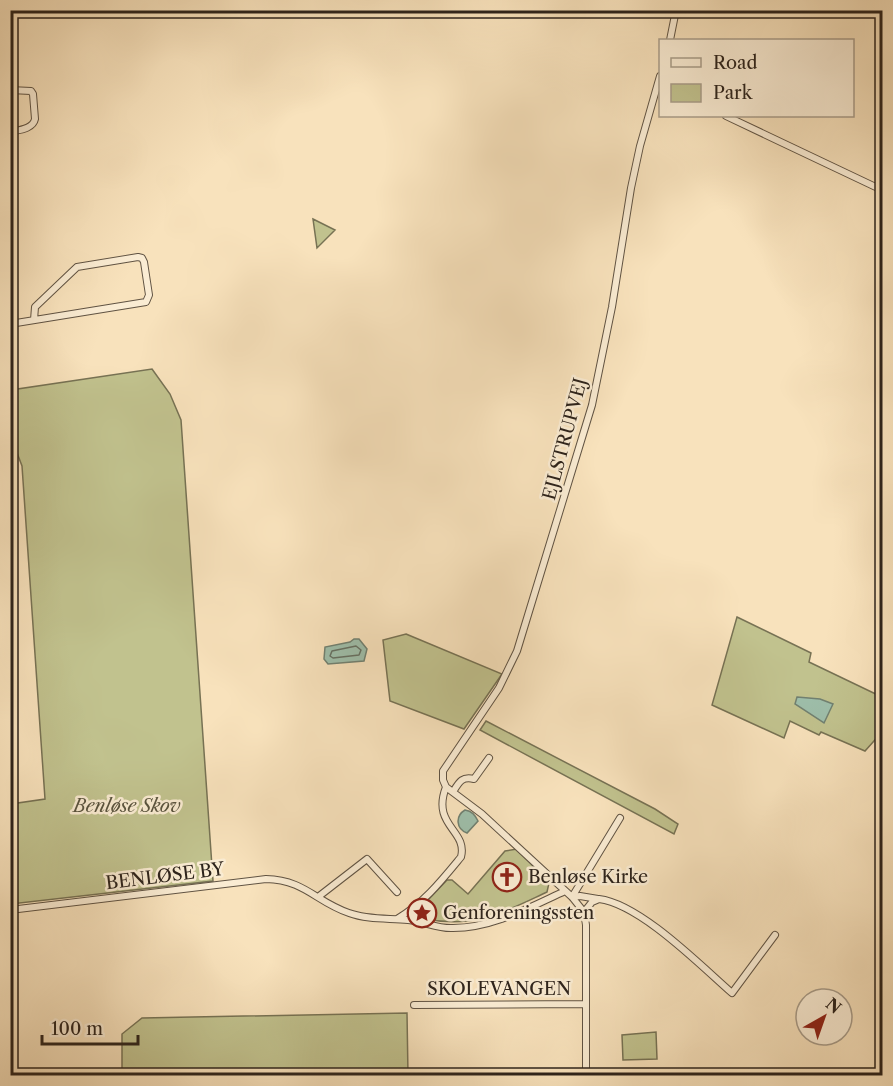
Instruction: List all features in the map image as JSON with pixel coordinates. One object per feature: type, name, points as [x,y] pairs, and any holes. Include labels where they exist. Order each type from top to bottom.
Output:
[{"type":"street","points":[[670,39],[676,10]]},
{"type":"street","name":"EJLSTRUPVEJ","points":[[446,787],[443,771],[499,688],[518,651],[582,444],[612,307],[631,188],[640,146],[659,84]]},
{"type":"street","points":[[10,90],[31,91],[35,119],[30,127],[10,132]]},
{"type":"street","points":[[728,117],[882,190]]},
{"type":"street","points":[[10,324],[146,302],[149,295],[142,258],[77,267],[35,307],[34,320]]},
{"type":"street","points":[[453,792],[462,779],[474,778],[489,758]]},
{"type":"street","points":[[397,919],[428,896],[461,856],[463,849],[442,810],[441,799],[446,787],[515,842],[572,897],[584,912],[586,925],[586,1076]]},
{"type":"street","points":[[572,897],[620,818]]},
{"type":"street","points":[[318,897],[367,859],[397,892]]},
{"type":"street","name":"BENLØSE BY","points":[[10,910],[266,879],[292,882],[351,914],[415,921],[439,928],[454,928],[496,921],[565,891]]},
{"type":"street","points":[[572,897],[599,899],[621,905],[644,918],[732,993],[775,935]]},
{"type":"street","points":[[584,912],[592,902],[599,899]]},
{"type":"street","points":[[412,910],[415,921]]},
{"type":"street","name":"SKOLEVANGEN","points":[[414,1005],[585,1004]]},
{"type":"green space","points":[[313,219],[335,230],[317,248]]},
{"type":"green space","name":"Benløse Skov","points":[[152,369],[170,394],[181,420],[213,881],[11,904],[11,804],[45,799],[22,466],[11,437],[11,390]]},
{"type":"green space","points":[[737,617],[811,653],[809,662],[882,697],[882,732],[865,751],[821,732],[819,735],[790,721],[784,738],[712,705]]},
{"type":"green space","points":[[406,634],[502,674],[464,729],[390,701],[383,640]]},
{"type":"green space","points":[[486,721],[655,809],[678,824],[674,834],[480,730]]},
{"type":"green space","points":[[517,849],[549,883],[547,892],[489,917],[460,922],[426,919],[428,900],[447,880],[452,880],[468,894],[505,851]]},
{"type":"green space","points":[[407,1013],[408,1075],[122,1075],[122,1034],[142,1018]]},
{"type":"green space","points":[[656,1032],[657,1059],[623,1060],[622,1035]]},
{"type":"water","points":[[359,639],[367,649],[364,661],[328,664],[324,659],[325,647],[350,642]]},
{"type":"water","points":[[797,697],[820,699],[833,704],[824,723],[795,704]]},
{"type":"water","points":[[465,810],[470,811],[478,821],[467,833],[461,829],[458,822]]},
{"type":"place","name":"Benløse Kirke","points":[[507,877]]},
{"type":"place","name":"Genforeningssten","points":[[422,913]]}]
